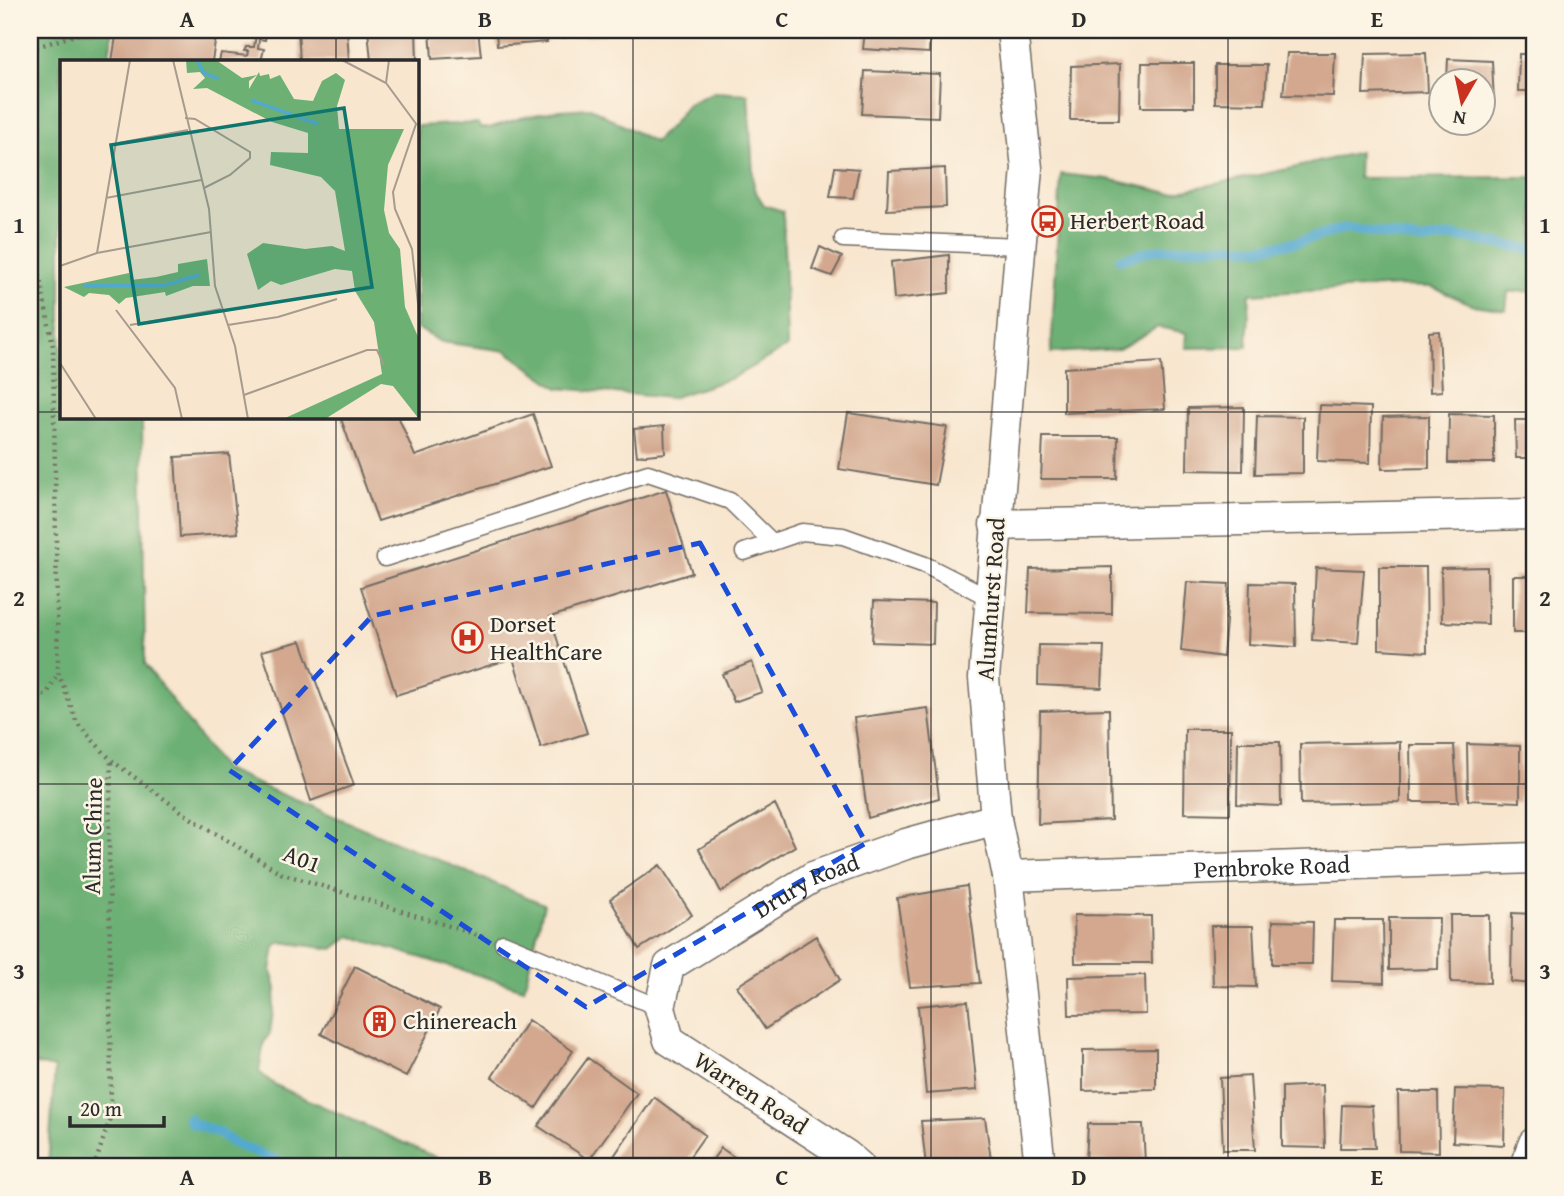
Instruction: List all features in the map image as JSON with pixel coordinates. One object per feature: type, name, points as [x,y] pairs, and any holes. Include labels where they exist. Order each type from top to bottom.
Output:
[{"type":"street","name":"Alumhurst Road","points":[[1012,30],[1027,168],[984,678],[996,819],[1008,876],[1040,1166]]},
{"type":"street","points":[[995,525],[1534,514]]},
{"type":"street","name":"Drury Road","points":[[660,1008],[669,966],[813,877],[906,844],[996,819]]},
{"type":"street","name":"Pembroke Road","points":[[1008,876],[1534,858]]},
{"type":"street","name":"Warren Road","points":[[660,1008],[669,1040],[823,1139],[859,1166]]},
{"type":"street","points":[[1525,1166],[1534,1143]]},
{"type":"lane","points":[[843,239],[1020,246]]},
{"type":"lane","points":[[385,558],[648,472],[730,501],[772,542]]},
{"type":"lane","points":[[744,552],[802,532],[843,536],[925,565],[990,598]]},
{"type":"lane","points":[[503,943],[660,1008]]},
{"type":"path","points":[[30,48],[91,30]]},
{"type":"path","name":"Alum Chine","points":[[30,227],[53,346],[58,672],[77,723],[111,760],[111,1116],[96,1161],[91,1166]]},
{"type":"path","points":[[30,700],[47,694],[58,672]]},
{"type":"path","name":"A01","points":[[111,760],[189,817],[281,873],[503,943]]},
{"type":"highlighted area","points":[[700,543],[866,843],[586,1007],[229,770],[372,616]]},
{"type":"green space","points":[[30,30],[113,30],[108,60],[60,60],[60,418],[142,418],[145,664],[224,770],[544,904],[524,989],[350,936],[333,949],[281,942],[275,946],[271,970],[276,989],[270,1033],[264,1042],[259,1072],[275,1085],[455,1166],[48,1166],[55,1068],[30,1063]]},
{"type":"green space","points":[[714,92],[748,94],[754,189],[764,205],[783,211],[787,347],[732,378],[671,398],[558,388],[506,351],[441,342],[418,329],[418,126],[478,123],[480,128],[489,128],[559,110],[591,108],[654,142],[688,104]]},
{"type":"green space","points":[[1359,152],[1358,178],[1534,177],[1534,291],[1508,292],[1506,310],[1473,305],[1432,287],[1401,286],[1250,294],[1247,347],[1186,348],[1187,333],[1158,327],[1119,349],[1051,353],[1061,174],[1108,179],[1170,193]]},
{"type":"building","points":[[117,30],[163,34],[164,30],[217,30],[212,60],[112,60]]},
{"type":"building","points":[[257,30],[267,31],[265,40],[259,39],[258,48],[264,49],[261,60],[219,60],[221,53],[247,56],[248,51],[244,51],[246,47],[254,47]]},
{"type":"building","points":[[298,30],[347,30],[349,60],[300,60]]},
{"type":"building","points":[[368,30],[416,30],[417,60],[371,60]]},
{"type":"building","points":[[430,30],[478,30],[481,56],[432,59]]},
{"type":"building","points":[[496,30],[546,30],[547,42],[497,46]]},
{"type":"building","points":[[557,30],[606,30],[606,34],[558,38]]},
{"type":"building","points":[[865,30],[930,30],[929,53],[863,49]]},
{"type":"building","points":[[1287,53],[1335,53],[1333,96],[1283,95]]},
{"type":"building","points":[[1426,53],[1428,92],[1363,94],[1365,54]]},
{"type":"building","points":[[1519,54],[1534,54],[1534,91],[1518,91]]},
{"type":"building","points":[[1448,59],[1492,61],[1492,66],[1448,66]]},
{"type":"building","points":[[1142,63],[1194,63],[1194,107],[1141,107]]},
{"type":"building","points":[[1120,64],[1119,120],[1070,120],[1071,66]]},
{"type":"building","points":[[1215,65],[1267,65],[1265,104],[1215,103]]},
{"type":"building","points":[[865,71],[940,74],[938,117],[862,114]]},
{"type":"building","points":[[835,167],[859,169],[853,198],[830,197]]},
{"type":"building","points":[[945,168],[946,207],[887,210],[889,171]]},
{"type":"building","points":[[820,247],[842,257],[832,276],[812,269]]},
{"type":"building","points":[[949,255],[949,293],[894,299],[891,262]]},
{"type":"building","points":[[1439,331],[1442,391],[1430,392],[1429,332]]},
{"type":"building","points":[[1161,362],[1165,409],[1064,413],[1064,368]]},
{"type":"building","points":[[1319,405],[1371,407],[1370,463],[1317,461]]},
{"type":"building","points":[[1244,407],[1243,471],[1187,470],[1188,408]]},
{"type":"building","points":[[848,413],[947,427],[936,485],[839,469]]},
{"type":"building","points":[[533,414],[551,466],[378,521],[341,418],[399,418],[415,456]]},
{"type":"building","points":[[1449,414],[1494,415],[1494,463],[1448,463]]},
{"type":"building","points":[[1257,416],[1303,417],[1303,473],[1255,474]]},
{"type":"building","points":[[1429,416],[1429,468],[1382,469],[1383,417]]},
{"type":"building","points":[[1515,420],[1534,420],[1534,458],[1516,458]]},
{"type":"building","points":[[664,426],[665,453],[637,456],[634,429]]},
{"type":"building","points":[[1043,437],[1118,437],[1117,479],[1041,479]]},
{"type":"building","points":[[229,454],[238,533],[180,537],[175,457]]},
{"type":"building","name":"Dorset HealthCare","points":[[666,490],[692,573],[550,617],[587,733],[541,748],[513,658],[396,695],[361,587]]},
{"type":"building","points":[[1112,567],[1112,614],[1028,613],[1030,569]]},
{"type":"building","points":[[1379,567],[1426,567],[1427,652],[1379,649]]},
{"type":"building","points":[[1487,567],[1488,624],[1442,622],[1441,568]]},
{"type":"building","points":[[1316,568],[1364,570],[1358,643],[1312,640]]},
{"type":"building","points":[[1513,576],[1534,576],[1534,633],[1513,633]]},
{"type":"building","points":[[1187,582],[1229,584],[1223,657],[1181,651]]},
{"type":"building","points":[[1250,583],[1295,584],[1296,647],[1248,644]]},
{"type":"building","points":[[874,601],[934,603],[933,644],[872,642]]},
{"type":"building","points":[[301,641],[354,785],[311,801],[262,651]]},
{"type":"building","points":[[1039,645],[1104,646],[1102,688],[1038,685]]},
{"type":"building","points":[[752,662],[762,692],[734,702],[722,674]]},
{"type":"building","points":[[928,708],[939,798],[868,818],[854,718]]},
{"type":"building","points":[[1109,709],[1111,820],[1038,824],[1040,711]]},
{"type":"building","points":[[1185,729],[1231,729],[1230,814],[1184,813]]},
{"type":"building","points":[[1238,742],[1280,742],[1281,806],[1237,804]]},
{"type":"building","points":[[1400,742],[1400,802],[1301,804],[1300,744]]},
{"type":"building","points":[[1467,744],[1520,746],[1520,802],[1468,800]]},
{"type":"building","points":[[1410,745],[1454,745],[1458,802],[1411,802]]},
{"type":"building","points":[[775,804],[795,846],[721,892],[699,849]]},
{"type":"building","points":[[660,865],[692,915],[639,949],[610,899]]},
{"type":"building","points":[[967,886],[980,983],[910,987],[897,898]]},
{"type":"building","points":[[1512,913],[1534,914],[1534,984],[1511,982]]},
{"type":"building","points":[[1074,915],[1151,916],[1152,963],[1075,963]]},
{"type":"building","points":[[1450,915],[1489,915],[1490,983],[1451,982]]},
{"type":"building","points":[[1389,918],[1439,918],[1438,969],[1389,970]]},
{"type":"building","points":[[1334,920],[1383,920],[1384,983],[1332,981]]},
{"type":"building","points":[[1273,921],[1313,922],[1312,964],[1272,964]]},
{"type":"building","points":[[1211,926],[1253,926],[1256,987],[1213,986]]},
{"type":"building","points":[[816,936],[840,980],[765,1029],[737,986]]},
{"type":"building","name":"Chinereach","points":[[355,966],[440,1009],[406,1077],[321,1034]]},
{"type":"building","points":[[1145,975],[1146,1014],[1069,1015],[1068,977]]},
{"type":"building","points":[[968,1001],[977,1090],[926,1094],[918,1006]]},
{"type":"building","points":[[528,1020],[573,1051],[536,1108],[492,1077]]},
{"type":"building","points":[[1156,1049],[1156,1089],[1083,1091],[1083,1050]]},
{"type":"building","points":[[588,1058],[637,1093],[589,1160],[538,1126]]},
{"type":"building","points":[[1250,1076],[1255,1150],[1223,1150],[1220,1078]]},
{"type":"building","points":[[1323,1085],[1325,1148],[1282,1147],[1282,1087]]},
{"type":"building","points":[[1455,1089],[1505,1090],[1504,1145],[1453,1142]]},
{"type":"building","points":[[1398,1092],[1438,1092],[1439,1152],[1399,1151]]},
{"type":"building","points":[[654,1097],[705,1135],[683,1166],[628,1166],[614,1156]]},
{"type":"building","points":[[1342,1105],[1372,1106],[1375,1148],[1340,1148]]},
{"type":"building","points":[[985,1118],[992,1166],[926,1166],[921,1121]]},
{"type":"building","points":[[1088,1124],[1143,1124],[1145,1163],[1086,1161]]},
{"type":"building","points":[[721,1148],[747,1166],[708,1166]]},
{"type":"waterway","points":[[1120,259],[1155,250],[1223,246],[1259,248],[1298,242],[1346,228],[1421,241],[1453,236],[1534,250]]},
{"type":"waterway","points":[[189,1118],[191,1123],[220,1133],[233,1143],[290,1166]]},
{"type":"place","name":"Herbert Road","points":[[1047,221]]},
{"type":"place","name":"Dorset HealthCare","points":[[467,638]]},
{"type":"place","name":"Chinereach","points":[[380,1021]]}]
